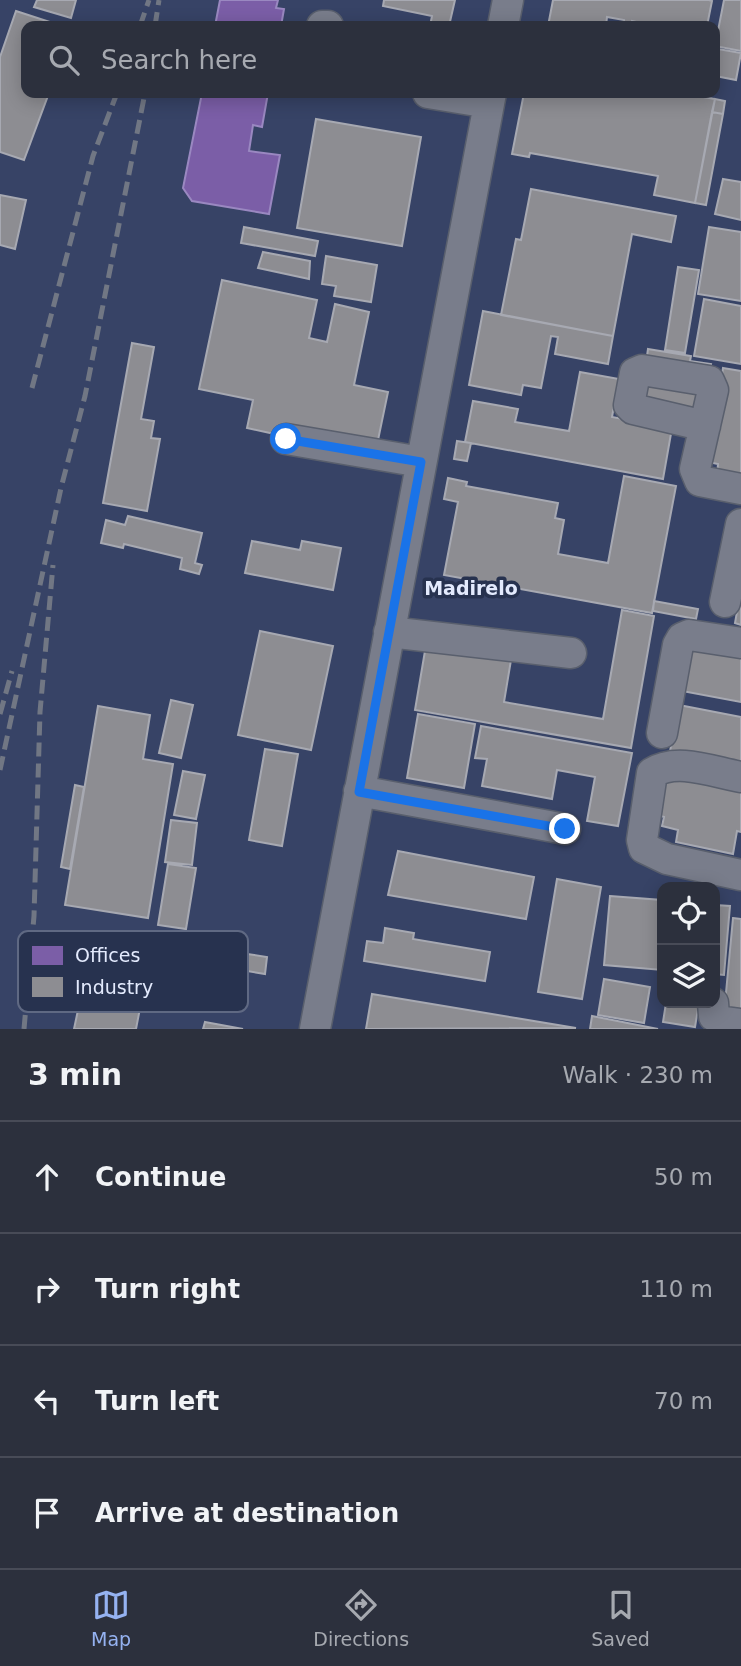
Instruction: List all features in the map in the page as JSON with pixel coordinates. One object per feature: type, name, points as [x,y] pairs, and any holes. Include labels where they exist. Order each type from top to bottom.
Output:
[{"type":"lane","points":[[504,21],[508,0]]},
{"type":"lane","points":[[315,1029],[490,98]]},
{"type":"lane","points":[[705,426],[695,469],[699,481],[741,489]]},
{"type":"lane","points":[[286,439],[421,462]]},
{"type":"lane","points":[[725,603],[741,524]]},
{"type":"lane","points":[[389,632],[570,653]]},
{"type":"lane","points":[[662,733],[681,638],[689,635],[741,643]]},
{"type":"lane","points":[[741,777],[675,765],[662,766],[652,773],[642,840],[644,848],[667,859],[741,874]]},
{"type":"lane","points":[[359,792],[565,829]]},
{"type":"lane","points":[[713,1008],[714,1016],[724,1022],[741,1024]]},
{"type":"shaded area","points":[[0,0],[741,0],[741,1029],[0,1029]]},
{"type":"building: Offices","points":[[220,0],[278,0],[276,8],[284,9],[282,21],[216,21]]},
{"type":"building: Offices","points":[[201,98],[267,98],[262,127],[253,125],[249,151],[280,155],[269,214],[192,201],[183,188]]},
{"type":"building: Industry","points":[[37,0],[76,0],[71,18],[34,7]]},
{"type":"building: Industry","points":[[384,0],[455,0],[450,21],[431,21],[432,16],[383,6]]},
{"type":"building: Industry","points":[[553,0],[712,1],[708,21],[624,21],[607,17],[607,21],[549,21]]},
{"type":"building: Industry","points":[[724,0],[741,0],[741,51],[720,47],[720,21]]},
{"type":"building: Industry","points":[[16,11],[47,21],[21,21],[21,98],[47,98],[24,160],[0,152],[0,57]]},
{"type":"building: Industry","points":[[720,49],[741,53],[736,80],[720,77]]},
{"type":"building: Industry","points":[[523,98],[715,99],[695,203],[654,195],[658,176],[530,153],[529,157],[512,154]]},
{"type":"building: Industry","points":[[715,99],[725,101],[723,114],[712,112]]},
{"type":"building: Industry","points":[[712,112],[723,114],[706,205],[695,203]]},
{"type":"building: Industry","points":[[316,119],[421,137],[402,246],[297,228]]},
{"type":"building: Industry","points":[[723,179],[741,182],[741,220],[715,214]]},
{"type":"building: Industry","points":[[531,189],[676,216],[671,242],[632,234],[613,336],[501,315],[516,239],[521,240]]},
{"type":"building: Industry","points":[[0,195],[26,200],[15,249],[0,245]]},
{"type":"building: Industry","points":[[244,227],[318,241],[315,256],[241,243]]},
{"type":"building: Industry","points":[[709,227],[741,232],[741,301],[698,294]]},
{"type":"building: Industry","points":[[263,252],[310,261],[309,279],[258,268]]},
{"type":"building: Industry","points":[[326,256],[377,265],[371,302],[334,296],[336,286],[322,284]]},
{"type":"building: Industry","points":[[678,267],[699,270],[685,353],[665,350]]},
{"type":"building: Industry","points":[[222,280],[317,300],[309,338],[327,342],[335,304],[369,312],[354,385],[388,392],[377,445],[279,435],[247,428],[253,400],[199,389]]},
{"type":"building: Industry","points":[[704,299],[741,306],[741,364],[694,356]]},
{"type":"building: Industry","points":[[483,311],[613,336],[608,364],[555,354],[558,337],[551,336],[541,388],[523,385],[521,395],[469,385]]},
{"type":"building: Industry","points":[[132,343],[154,347],[141,419],[154,421],[151,438],[160,439],[147,511],[103,503]]},
{"type":"building: Industry","points":[[648,349],[691,356],[690,361],[711,364],[709,373],[646,363]]},
{"type":"building: Industry","points":[[723,368],[741,371],[741,479],[717,476],[718,464],[708,462]]},
{"type":"building: Industry","points":[[580,372],[619,379],[612,417],[672,428],[663,479],[465,442],[473,401],[518,409],[515,422],[569,431]]},
{"type":"building: Industry","points":[[641,376],[706,387],[702,415],[636,405]]},
{"type":"building: Industry","points":[[457,441],[471,443],[467,461],[454,459]]},
{"type":"building: Industry","points":[[624,476],[676,486],[652,613],[444,575],[458,502],[444,499],[448,478],[467,482],[466,486],[558,503],[555,518],[564,520],[558,554],[608,563]]},
{"type":"building: Industry","points":[[128,516],[202,533],[195,563],[202,565],[199,574],[180,569],[182,558],[124,544],[123,548],[101,543],[106,520],[125,525]]},
{"type":"building: Industry","points":[[252,541],[300,550],[302,541],[341,548],[333,590],[245,573]]},
{"type":"building: Industry","points":[[741,589],[741,625],[735,623]]},
{"type":"building: Industry","points":[[654,601],[698,609],[696,619],[653,611]]},
{"type":"building: Industry","points":[[622,610],[654,616],[631,748],[415,710],[426,645],[511,660],[504,702],[603,719]]},
{"type":"building: Industry","points":[[260,631],[333,646],[311,750],[238,735]]},
{"type":"building: Industry","points":[[692,642],[741,652],[741,702],[682,691]]},
{"type":"building: Industry","points":[[171,700],[193,705],[181,758],[159,753]]},
{"type":"building: Industry","points":[[679,705],[741,717],[741,765],[670,751]]},
{"type":"building: Industry","points":[[98,706],[150,715],[143,759],[173,764],[148,918],[65,905]]},
{"type":"building: Industry","points":[[418,714],[475,724],[464,788],[407,778]]},
{"type":"building: Industry","points":[[481,726],[632,753],[618,826],[587,821],[595,777],[557,770],[552,799],[482,786],[487,759],[475,758]]},
{"type":"building: Industry","points":[[265,749],[298,754],[282,846],[249,840]]},
{"type":"building: Industry","points":[[183,771],[205,775],[196,819],[174,815]]},
{"type":"building: Industry","points":[[665,776],[741,786],[741,832],[737,831],[733,854],[676,842],[678,830],[662,826],[664,817],[657,815]]},
{"type":"building: Industry","points":[[75,785],[84,787],[70,869],[61,867]]},
{"type":"building: Industry","points":[[171,820],[197,823],[192,865],[165,862]]},
{"type":"building: Industry","points":[[398,851],[534,877],[526,919],[388,895]]},
{"type":"building: Industry","points":[[168,864],[196,868],[186,929],[158,925]]},
{"type":"building: Industry","points":[[557,879],[601,887],[582,999],[538,992]]},
{"type":"building: Industry","points":[[610,896],[657,900],[657,970],[604,965]]},
{"type":"building: Industry","points":[[720,905],[730,906],[724,975],[720,975]]},
{"type":"building: Industry","points":[[733,918],[741,919],[741,1016],[724,1014]]},
{"type":"building: Industry","points":[[385,928],[414,933],[413,939],[490,952],[485,981],[364,961],[367,941],[383,943]]},
{"type":"building: Industry","points":[[248,954],[267,957],[265,974],[248,971]]},
{"type":"building: Industry","points":[[604,979],[650,987],[644,1023],[598,1015]]},
{"type":"building: Industry","points":[[372,994],[576,1028],[366,1029]]},
{"type":"building: Industry","points":[[665,1008],[698,1008],[695,1027],[663,1022]]},
{"type":"building: Industry","points":[[78,1012],[139,1012],[136,1029],[74,1029]]},
{"type":"building: Industry","points":[[592,1016],[658,1029],[590,1029]]},
{"type":"building: Industry","points":[[205,1022],[243,1029],[203,1029]]},
{"type":"railway","points":[[142,21],[149,0]]},
{"type":"railway","points":[[156,21],[159,0]]},
{"type":"railway","points":[[32,388],[93,156],[115,98]]},
{"type":"railway","points":[[0,770],[61,488],[85,396],[144,98]]},
{"type":"railway","points":[[33,931],[40,712],[53,565]]},
{"type":"railway","points":[[0,714],[12,671]]},
{"type":"railway","points":[[24,1029],[26,1012]]},
{"type":"district","name":"Madirelo","points":[[471,588]]},
{"type":"route","points":[[286,439],[421,462],[359,792],[565,829]]}]
